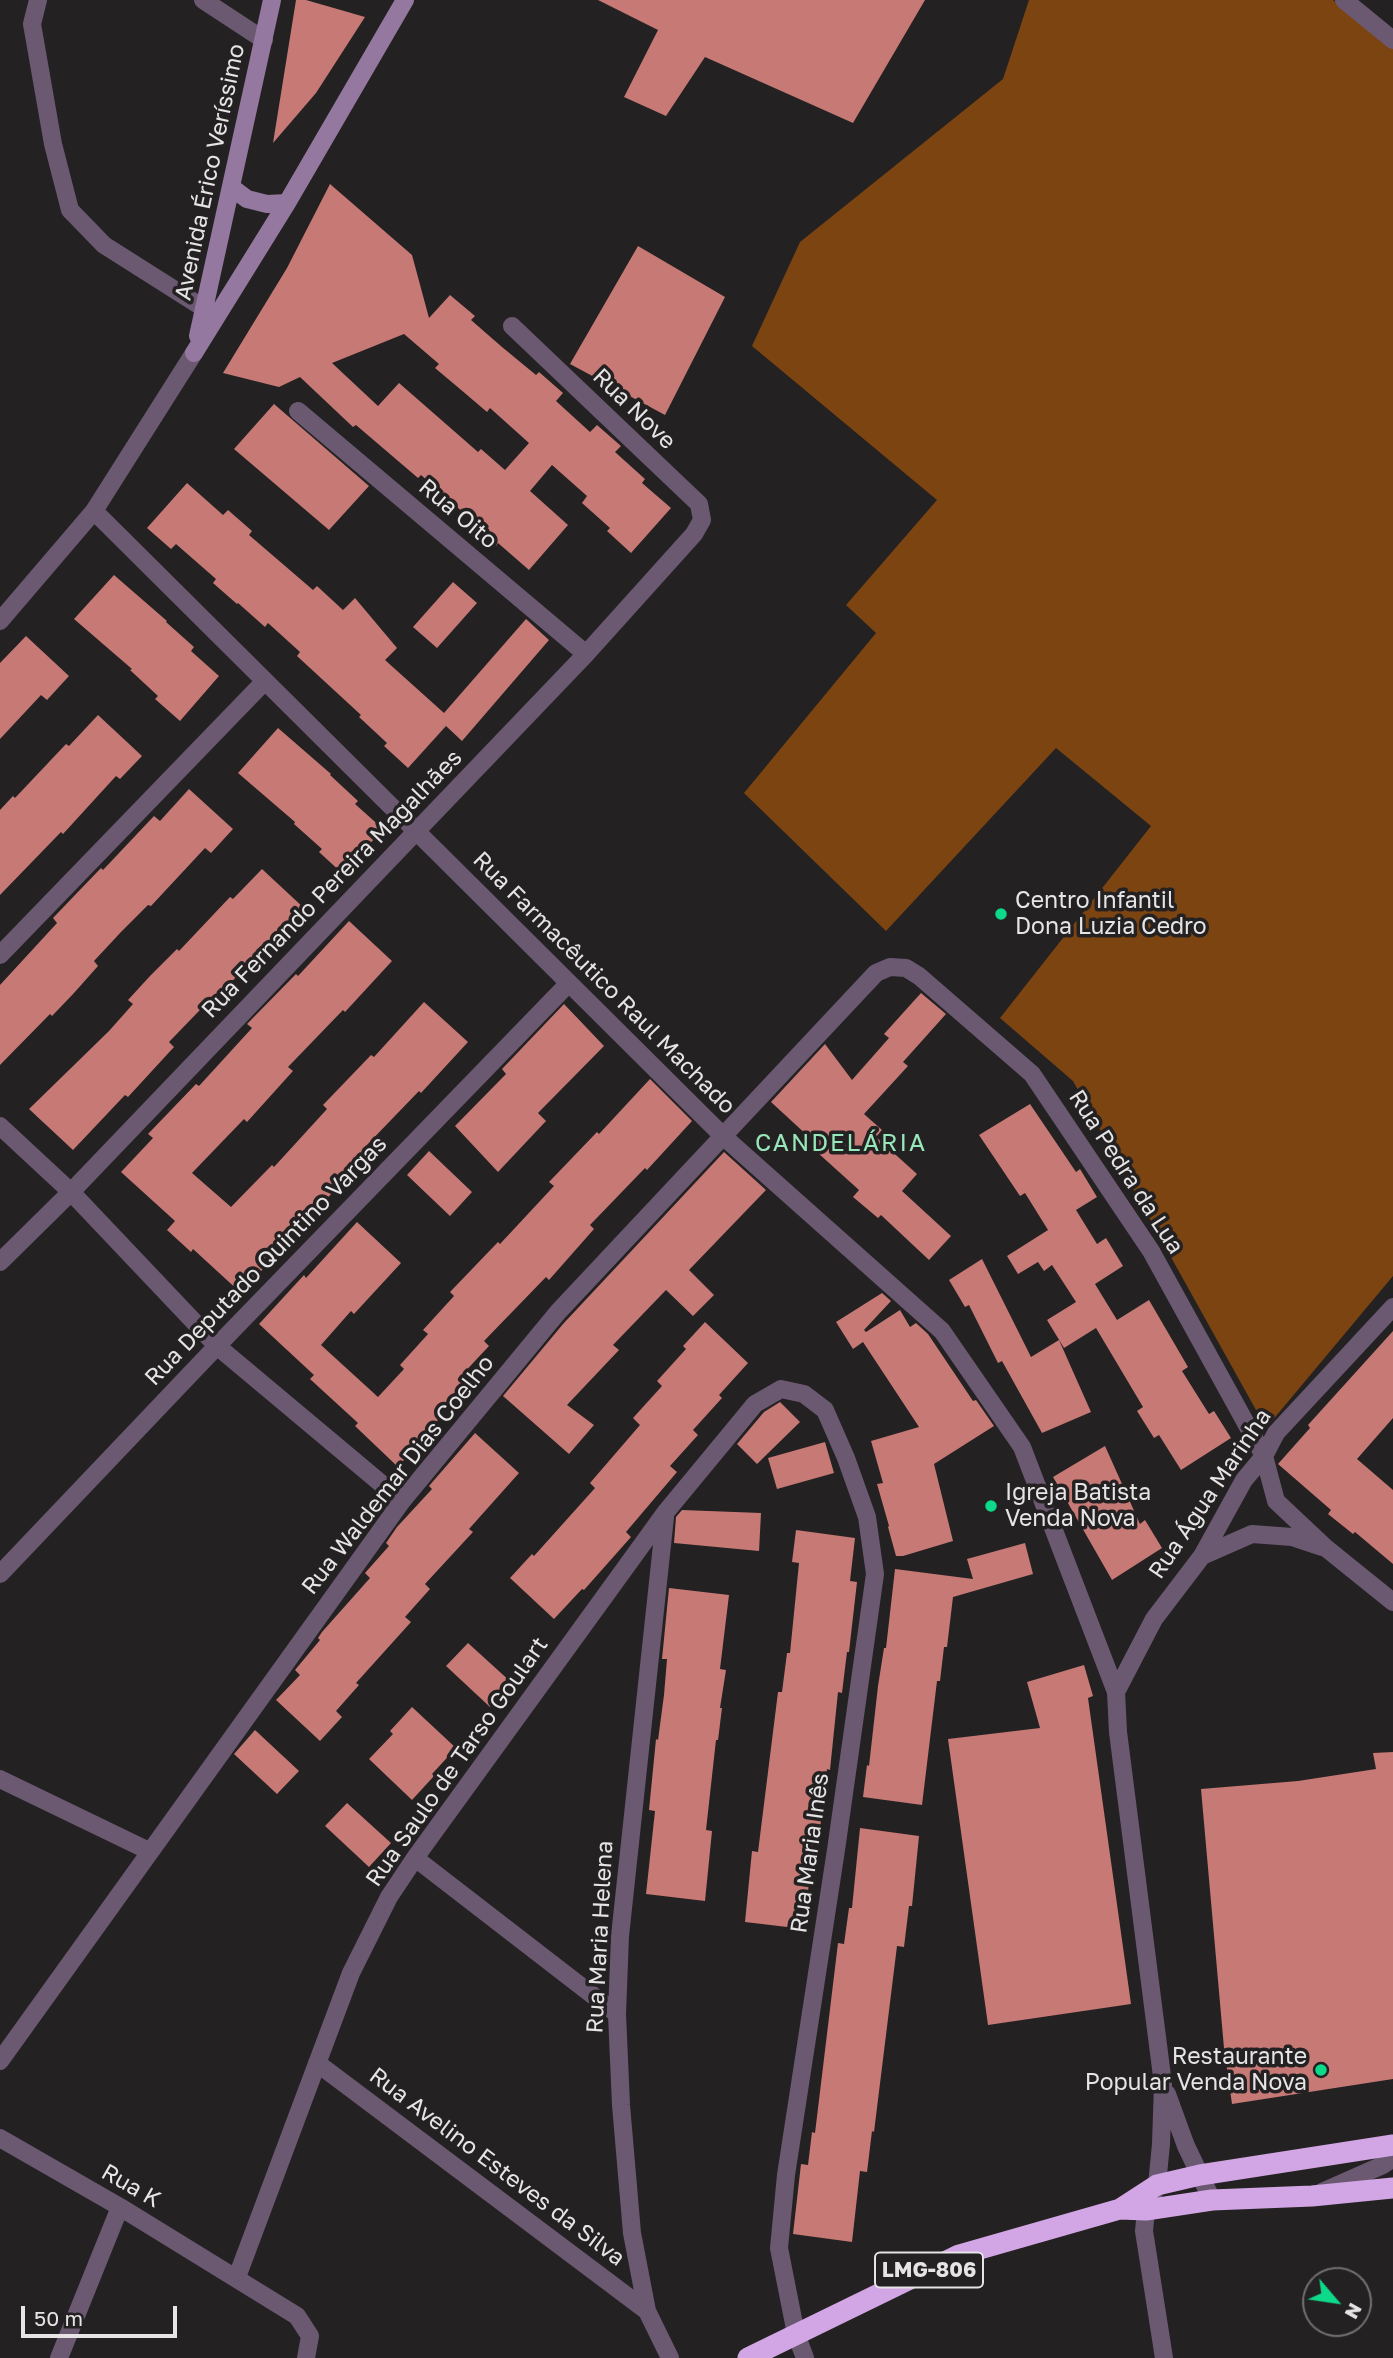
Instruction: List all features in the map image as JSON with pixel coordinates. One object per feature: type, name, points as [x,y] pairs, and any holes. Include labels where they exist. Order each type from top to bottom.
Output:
[{"type":"highway","name":"LMG-806","points":[[748,2358],[959,2255],[1119,2209],[1157,2185],[1200,2175],[1393,2145]]},
{"type":"highway","name":"LMG-806","points":[[1119,2209],[1146,2210],[1212,2200],[1312,2196],[1393,2188]]},
{"type":"street","points":[[38,0],[32,24],[53,144],[70,210],[104,245],[205,309]]},
{"type":"street","points":[[203,0],[264,40]]},
{"type":"street","name":"Avenida Érico Veríssimo","points":[[194,353],[272,0]]},
{"type":"street","points":[[0,621],[94,511],[287,203],[405,0]]},
{"type":"street","points":[[1345,0],[1393,40]]},
{"type":"street","points":[[231,187],[247,199],[257,202],[287,203]]},
{"type":"street","name":"Rua Nove","points":[[512,326],[698,504],[702,520],[694,534]]},
{"type":"street","name":"Rua Oito","points":[[298,411],[586,654]]},
{"type":"street","name":"Rua Farmacêutico Raul Machado","points":[[94,511],[724,1137],[942,1331],[1022,1447],[1116,1692],[1118,1732],[1163,2084],[1157,2185],[1146,2210]]},
{"type":"street","name":"Rua Fernando Pereira Magalhães","points":[[0,1262],[71,1192],[586,654],[694,534]]},
{"type":"street","points":[[0,955],[264,682]]},
{"type":"street","name":"Rua Waldemar Dias Coelho","points":[[0,2061],[402,1501],[558,1312],[876,973],[890,967]]},
{"type":"street","name":"Rua Pedra da Lua","points":[[890,967],[906,968],[919,976],[1032,1074],[1151,1251],[1264,1457],[1276,1501],[1326,1548],[1393,1602]]},
{"type":"street","name":"Rua Deputado Quintino Vargas","points":[[0,1574],[568,984]]},
{"type":"street","points":[[0,1126],[71,1192],[218,1346],[402,1501]]},
{"type":"street","name":"Rua Água Marinha","points":[[1116,1692],[1154,1619],[1202,1556],[1244,1480],[1264,1457],[1276,1433],[1393,1307]]},
{"type":"street","name":"Rua Saulo de Tarso Goulart","points":[[237,2277],[351,1973],[389,1897],[665,1513],[755,1404],[781,1389],[804,1394]]},
{"type":"street","name":"Rua Maria Inês","points":[[804,1394],[825,1410],[846,1458],[867,1517],[875,1574],[786,2175],[779,2248],[796,2334],[805,2358]]},
{"type":"street","name":"Rua Maria Helena","points":[[665,1513],[620,1936],[617,2014],[621,2105],[632,2233],[647,2311],[670,2358]]},
{"type":"street","points":[[1202,1556],[1252,1534],[1292,1538],[1326,1548]]},
{"type":"street","points":[[0,1779],[149,1851]]},
{"type":"street","points":[[415,1858],[617,2014]]},
{"type":"street","name":"Rua Avelino Esteves da Silva","points":[[317,2063],[647,2311]]},
{"type":"street","name":"Rua Farmacêutico Raul Machado","points":[[1163,2084],[1186,2146],[1212,2200]]},
{"type":"street","name":"Rua K","points":[[0,2138],[237,2277],[297,2316],[310,2336],[306,2358]]},
{"type":"street","points":[[1312,2196],[1393,2158]]},
{"type":"street","points":[[59,2358],[120,2207]]},
{"type":"street","points":[[1146,2210],[1144,2231],[1164,2358]]},
{"type":"shaded area","points":[[1029,0],[1333,0],[1393,48],[1393,1276],[1266,1428],[1073,1081],[1000,1018],[1151,826],[1056,748],[886,931],[744,793],[876,633],[846,605],[937,500],[752,346],[800,242],[1003,79]]},
{"type":"building","points":[[296,0],[306,0],[365,17],[316,93],[273,143]]},
{"type":"building","points":[[598,0],[925,0],[853,123],[705,57],[666,116],[624,97],[658,30]]},
{"type":"building","points":[[330,184],[412,255],[429,318],[450,295],[475,316],[471,320],[502,347],[536,375],[539,372],[563,393],[556,401],[590,432],[597,425],[621,446],[615,452],[645,479],[642,483],[671,508],[631,553],[607,531],[610,528],[582,503],[587,496],[552,465],[530,491],[568,525],[529,570],[498,543],[496,546],[472,524],[474,522],[421,475],[418,478],[356,425],[353,427],[300,377],[279,387],[223,373],[287,268]],"holes":[[[404,334],[439,364],[435,368],[487,412],[490,408],[529,443],[505,470],[481,449],[478,452],[399,383],[378,406],[332,363]]]},
{"type":"building","points":[[638,246],[725,297],[665,415],[570,364]]},
{"type":"building","points":[[274,404],[369,486],[329,530],[234,449]]},
{"type":"building","points":[[187,483],[223,515],[228,510],[252,531],[249,535],[313,590],[317,586],[343,610],[355,598],[397,648],[385,660],[444,713],[526,619],[549,640],[462,741],[446,726],[408,768],[384,746],[387,743],[359,717],[361,715],[297,656],[300,652],[268,623],[265,627],[237,604],[213,583],[216,579],[176,544],[171,549],[147,528]]},
{"type":"building","points":[[114,575],[167,621],[194,647],[191,651],[219,676],[180,721],[155,699],[158,696],[130,670],[132,669],[74,619]]},
{"type":"building","points":[[453,582],[477,603],[437,648],[413,627]]},
{"type":"building","points":[[26,636],[69,676],[47,700],[41,695],[0,739],[0,663]]},
{"type":"building","points":[[98,715],[142,756],[120,779],[116,776],[63,834],[61,832],[0,895],[0,810]]},
{"type":"building","points":[[278,728],[331,774],[358,801],[355,804],[383,829],[343,874],[319,852],[322,849],[294,824],[295,822],[238,773]]},
{"type":"building","points":[[189,789],[233,829],[211,853],[205,848],[151,906],[148,905],[121,932],[94,961],[98,966],[74,993],[0,1065],[0,985],[57,923],[53,918],[101,868],[103,870],[154,816],[160,821]]},
{"type":"building","points":[[262,869],[305,909],[284,933],[280,929],[226,988],[224,986],[169,1042],[174,1047],[128,1097],[125,1095],[73,1150],[29,1109],[109,1031],[133,1004],[128,1000],[150,976]]},
{"type":"building","points":[[349,921],[392,961],[345,1012],[343,1010],[288,1067],[293,1071],[247,1122],[244,1119],[192,1173],[231,1207],[272,1165],[274,1167],[327,1109],[323,1105],[371,1055],[374,1057],[424,1002],[468,1042],[421,1093],[419,1091],[364,1148],[369,1152],[323,1203],[320,1200],[258,1265],[263,1269],[241,1293],[193,1249],[191,1252],[167,1230],[175,1221],[121,1172],[153,1138],[148,1134],[196,1084],[199,1086],[252,1028],[247,1024],[296,974],[298,976]]},
{"type":"building","points":[[921,993],[946,1014],[903,1062],[908,1066],[864,1114],[882,1130],[876,1137],[917,1174],[902,1191],[951,1236],[929,1260],[881,1215],[878,1218],[853,1197],[859,1190],[818,1153],[822,1149],[771,1102],[825,1044],[852,1080],[889,1038],[884,1034]]},
{"type":"building","points":[[564,1004],[604,1046],[538,1113],[546,1121],[498,1172],[455,1126],[506,1074],[502,1069]]},
{"type":"building","points":[[650,1079],[692,1121],[647,1170],[645,1168],[590,1225],[594,1229],[549,1280],[546,1277],[484,1341],[489,1346],[460,1377],[465,1382],[439,1411],[443,1414],[398,1467],[355,1426],[358,1423],[310,1379],[314,1375],[259,1324],[357,1222],[401,1263],[354,1314],[351,1311],[321,1345],[378,1397],[404,1369],[400,1365],[428,1334],[423,1330],[454,1296],[450,1292],[498,1242],[500,1244],[554,1186],[549,1182]]},
{"type":"building","points":[[1030,1104],[1076,1172],[1080,1169],[1097,1197],[1076,1210],[1097,1244],[1106,1238],[1123,1266],[1095,1284],[1117,1320],[1149,1300],[1188,1367],[1182,1371],[1209,1414],[1214,1411],[1231,1438],[1181,1470],[1159,1435],[1154,1438],[1137,1411],[1143,1407],[1096,1328],[1064,1348],[1047,1320],[1076,1302],[1052,1265],[1044,1271],[1038,1262],[1018,1274],[1007,1256],[1048,1230],[1025,1193],[1020,1196],[979,1135]]},
{"type":"building","points":[[429,1151],[472,1192],[450,1216],[407,1175]]},
{"type":"building","points":[[724,1152],[766,1190],[689,1270],[714,1295],[693,1316],[666,1290],[613,1345],[619,1350],[567,1405],[594,1425],[569,1454],[503,1396],[563,1324]]},
{"type":"building","points":[[982,1259],[1031,1357],[1059,1340],[1091,1412],[1042,1433],[1002,1361],[998,1363],[969,1305],[965,1307],[949,1280]]},
{"type":"building","points":[[882,1293],[891,1301],[864,1330],[866,1332],[900,1310],[910,1327],[916,1323],[928,1334],[973,1401],[976,1400],[994,1426],[934,1464],[953,1541],[903,1556],[896,1556],[877,1484],[883,1483],[871,1441],[919,1427],[863,1342],[853,1349],[836,1322]]},
{"type":"building","points":[[705,1322],[748,1363],[719,1395],[722,1398],[693,1430],[698,1435],[670,1466],[677,1472],[626,1532],[631,1537],[554,1619],[510,1578],[532,1554],[534,1556],[595,1488],[590,1483],[640,1425],[633,1418],[662,1386],[657,1381],[686,1349],[683,1346]]},
{"type":"building","points":[[1393,1331],[1393,1418],[1357,1459],[1393,1490],[1393,1564],[1355,1532],[1353,1534],[1328,1514],[1331,1510],[1278,1464],[1310,1428],[1308,1425]]},
{"type":"building","points":[[780,1402],[800,1422],[757,1464],[737,1444],[764,1412]]},
{"type":"building","points":[[475,1433],[519,1473],[469,1529],[473,1532],[425,1584],[430,1589],[405,1617],[411,1622],[356,1683],[359,1685],[336,1711],[342,1717],[320,1741],[276,1700],[300,1675],[295,1670],[320,1640],[318,1638],[322,1632],[370,1578],[365,1573],[389,1546],[386,1543],[397,1527],[432,1489],[429,1486]]},
{"type":"building","points":[[825,1442],[834,1473],[777,1489],[768,1458]]},
{"type":"building","points":[[1105,1446],[1140,1524],[1145,1520],[1162,1548],[1112,1580],[1053,1477]]},
{"type":"building","points":[[682,1510],[761,1513],[759,1551],[674,1543],[676,1517]]},
{"type":"building","points":[[796,1530],[855,1538],[850,1581],[857,1582],[842,1693],[838,1692],[830,1770],[827,1769],[818,1846],[813,1845],[804,1929],[745,1922],[752,1851],[758,1852],[778,1692],[782,1692],[787,1653],[790,1653],[799,1563],[792,1562]]},
{"type":"building","points":[[1025,1543],[1033,1574],[953,1597],[947,1647],[944,1647],[940,1681],[937,1681],[922,1805],[863,1797],[895,1569],[973,1579],[967,1559]]},
{"type":"building","points":[[669,1588],[729,1595],[720,1669],[726,1670],[706,1830],[712,1831],[705,1901],[646,1894],[655,1811],[649,1810],[667,1659],[662,1659]]},
{"type":"building","points":[[468,1643],[512,1683],[490,1707],[446,1666]]},
{"type":"building","points":[[1084,1665],[1093,1696],[1088,1698],[1131,2004],[988,2025],[948,1739],[1040,1728],[1027,1682]]},
{"type":"building","points":[[412,1707],[456,1748],[412,1800],[369,1759],[393,1734],[390,1731]]},
{"type":"building","points":[[255,1730],[299,1771],[277,1794],[234,1754]]},
{"type":"building","points":[[1393,1752],[1393,2079],[1232,2104],[1224,2048],[1201,1789],[1298,1781],[1376,1769],[1373,1753]]},
{"type":"building","points":[[347,1803],[391,1843],[369,1867],[325,1826]]},
{"type":"building","points":[[860,1828],[919,1836],[912,1906],[909,1906],[904,1947],[897,1946],[874,2132],[872,2131],[867,2172],[860,2171],[852,2242],[793,2234],[801,2164],[808,2165],[812,2132],[815,2133],[838,1943],[844,1944],[849,1908],[852,1908]]},
{"type":"place","name":"Centro Infantil Dona Luzia Cedro","points":[[1001,914]]},
{"type":"place","name":"Igreja Batista Venda Nova","points":[[991,1506]]},
{"type":"place","name":"Restaurante Popular Venda Nova","points":[[1321,2070]]},
{"type":"district","name":"CANDELÁRIA","points":[[841,1143]]}]
